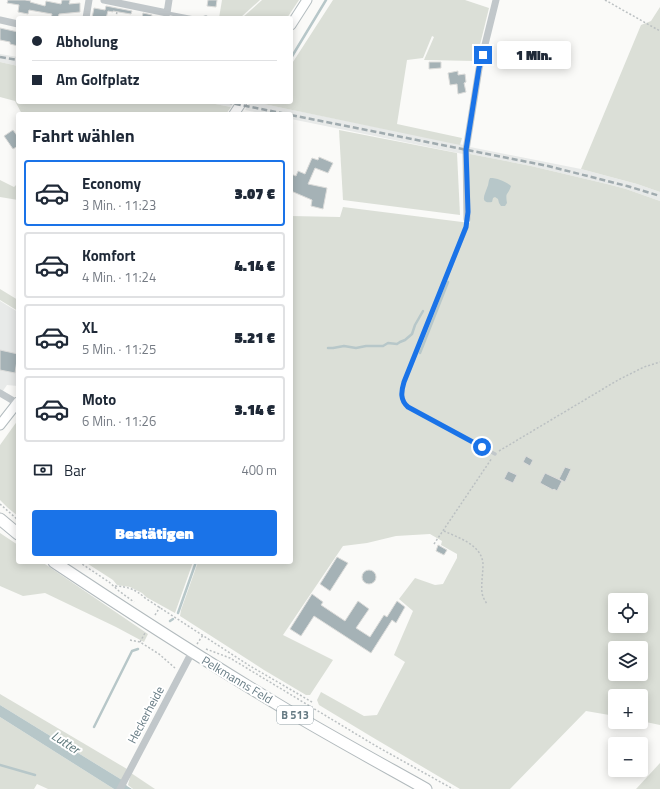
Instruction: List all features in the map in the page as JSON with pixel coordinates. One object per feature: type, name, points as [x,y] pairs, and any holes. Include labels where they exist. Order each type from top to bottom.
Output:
[{"type":"main road","points":[[293,22],[307,0]]},
{"type":"main road","points":[[0,425],[16,403]]},
{"type":"main road","points":[[0,519],[16,532]]},
{"type":"main road","points":[[0,527],[16,539]]},
{"type":"main road","name":"Pelkmanns Feld","points":[[57,564],[192,652],[301,718],[426,789]]},
{"type":"street","points":[[86,16],[89,0]]},
{"type":"street","points":[[104,0],[167,13],[169,0]]},
{"type":"street","points":[[467,219],[466,150],[479,68],[496,0]]},
{"type":"street","points":[[0,20],[16,24]]},
{"type":"street","points":[[0,393],[16,401]]},
{"type":"street","name":"Heckerheide","points":[[120,789],[192,652]]},
{"type":"lane","points":[[167,13],[183,16]]},
{"type":"lane","points":[[467,219],[466,227],[404,382],[401,394],[408,407],[495,454]]},
{"type":"path","points":[[605,0],[660,31]]},
{"type":"path","points":[[434,544],[495,454],[618,380],[644,367],[660,362]]},
{"type":"path","points":[[0,504],[16,518]]},
{"type":"path","points":[[444,530],[473,546],[480,553],[483,563],[482,593],[487,604]]},
{"type":"path","points":[[82,564],[110,582],[137,605]]},
{"type":"path","points":[[113,586],[133,589],[250,666],[312,702]]},
{"type":"path","points":[[155,615],[160,607]]},
{"type":"path","points":[[150,614],[157,618]]},
{"type":"path","points":[[140,642],[145,632]]},
{"type":"path","points":[[130,640],[140,642],[159,654],[182,672]]},
{"type":"path","points":[[204,647],[210,651],[230,658],[376,746],[453,789]]},
{"type":"shaded area","points":[[222,0],[260,0],[242,16],[219,16]]},
{"type":"shaded area","points":[[262,0],[299,0],[288,16],[244,16]]},
{"type":"shaded area","points":[[333,0],[465,0],[489,8],[476,61],[424,60],[434,37],[432,36],[423,58],[407,60],[397,124],[462,138],[460,145],[264,104],[293,104],[293,62]]},
{"type":"shaded area","points":[[660,7],[660,192],[637,184],[581,169],[641,25],[651,21]]},
{"type":"shaded area","points":[[0,54],[16,57],[16,66],[0,62]]},
{"type":"shaded area","points":[[0,62],[16,66],[16,103],[15,101],[0,97]]},
{"type":"shaded area","points":[[17,104],[215,104],[231,107],[227,112],[21,112]]},
{"type":"shaded area","points":[[215,104],[233,104],[231,107]]},
{"type":"shaded area","points":[[249,104],[264,104],[464,145],[463,154],[293,119],[293,112],[255,112],[245,110]]},
{"type":"shaded area","points":[[339,130],[457,153],[460,215],[343,200]]},
{"type":"shaded area","points":[[470,147],[581,169],[637,184],[660,192],[660,201],[607,184],[531,166],[470,154]]},
{"type":"shaded area","points":[[470,154],[531,166],[607,184],[660,201],[660,725],[648,722],[648,689],[608,689],[608,715],[586,711],[510,789],[460,789],[319,705],[317,700],[321,692],[364,716],[377,715],[405,662],[394,655],[413,611],[399,599],[415,578],[435,585],[443,584],[457,558],[457,554],[441,545],[442,541],[430,534],[396,536],[367,543],[343,546],[283,635],[333,660],[310,695],[306,695],[264,670],[180,616],[197,564],[293,564],[293,216],[340,217],[343,207],[470,223]]},
{"type":"shaded area","points":[[490,178],[501,180],[511,186],[507,195],[507,203],[505,206],[501,206],[498,199],[495,197],[493,198],[492,202],[485,202],[484,196]]},
{"type":"shaded area","points":[[0,180],[14,187],[16,185],[16,200],[0,197]]},
{"type":"shaded area","points":[[0,289],[16,299],[16,310],[0,300]]},
{"type":"shaded area","points":[[0,301],[16,311],[16,386],[7,385],[0,395]]},
{"type":"shaded area","points":[[16,423],[16,514],[0,500],[0,445]]},
{"type":"shaded area","points":[[0,533],[16,544],[16,564],[45,564],[148,634],[144,642],[45,593],[23,596],[0,586]]},
{"type":"shaded area","points":[[88,564],[192,564],[175,613],[130,587],[117,585],[113,580]]},
{"type":"shaded area","points":[[0,694],[127,769],[122,780],[0,705]]},
{"type":"shaded area","points":[[0,705],[122,780],[132,789],[114,789],[0,717]]},
{"type":"shaded area","points":[[0,717],[114,789],[48,789],[37,784],[34,789],[0,789]]},
{"type":"shaded area","points":[[660,763],[660,789],[636,789],[648,777]]},
{"type":"shaded area","points":[[131,773],[155,789],[133,789],[128,785]]},
{"type":"building","points":[[8,0],[25,0],[45,6],[46,1],[61,4],[62,0],[70,0],[69,4],[80,3],[80,12],[52,16],[52,14],[29,10],[28,14],[18,12],[19,5],[7,3]]},
{"type":"building","points":[[208,0],[217,0],[216,7],[207,6]]},
{"type":"building","points":[[106,6],[132,11],[131,14],[108,11],[107,16],[92,16],[94,8],[105,10]]},
{"type":"building","points":[[143,13],[152,15],[152,16],[142,16]]},
{"type":"building","points":[[0,28],[16,32],[16,46],[10,44],[10,42],[0,40]]},
{"type":"building","points":[[429,62],[441,62],[441,68],[429,69]]},
{"type":"building","points":[[458,71],[458,75],[465,74],[466,82],[464,83],[466,92],[458,94],[457,84],[450,85],[448,73]]},
{"type":"building","points":[[13,130],[16,134],[16,147],[13,149],[4,136]]},
{"type":"building","points":[[319,157],[333,163],[328,173],[315,168],[308,184],[327,188],[323,209],[311,206],[312,200],[293,192],[293,175],[296,176],[298,171],[305,174],[312,158],[318,160]]},
{"type":"building","points":[[0,350],[16,354],[15,373],[0,370]]},
{"type":"building","points":[[526,456],[533,460],[530,466],[523,462]]},
{"type":"building","points":[[565,467],[571,469],[565,482],[559,479]]},
{"type":"building","points":[[508,471],[517,475],[513,483],[504,479]]},
{"type":"building","points":[[545,473],[562,481],[557,491],[540,483]]},
{"type":"building","points":[[438,545],[447,550],[444,555],[436,551]]},
{"type":"building","points":[[337,557],[348,563],[330,591],[320,584]]},
{"type":"building","points":[[369,570],[374,572],[376,577],[374,582],[369,584],[364,582],[362,577],[364,572]]},
{"type":"building","points":[[312,594],[323,602],[321,605],[345,621],[358,601],[369,609],[356,628],[370,637],[384,615],[387,617],[397,601],[405,607],[396,623],[392,620],[371,653],[314,616],[301,636],[290,629]]},
{"type":"waterway","points":[[293,55],[326,0]]},
{"type":"waterway","points":[[420,353],[448,282]]},
{"type":"waterway","points":[[328,348],[344,346],[356,348],[366,346],[383,346],[388,343],[397,344],[412,334],[423,311]]},
{"type":"waterway","points":[[178,613],[195,564]]},
{"type":"waterway","points":[[94,727],[132,651],[138,649]]},
{"type":"waterway","points":[[0,765],[35,775]]},
{"type":"railway","points":[[0,57],[16,60]]},
{"type":"railway","points":[[236,104],[276,112]]},
{"type":"railway","points":[[293,115],[548,166],[660,196]]},
{"type":"route","points":[[482,447],[408,407],[401,394],[404,382],[466,227],[468,212],[466,150],[479,68],[483,55]]},
{"type":"water label","name":"Lutter","points":[[66,742]]}]
